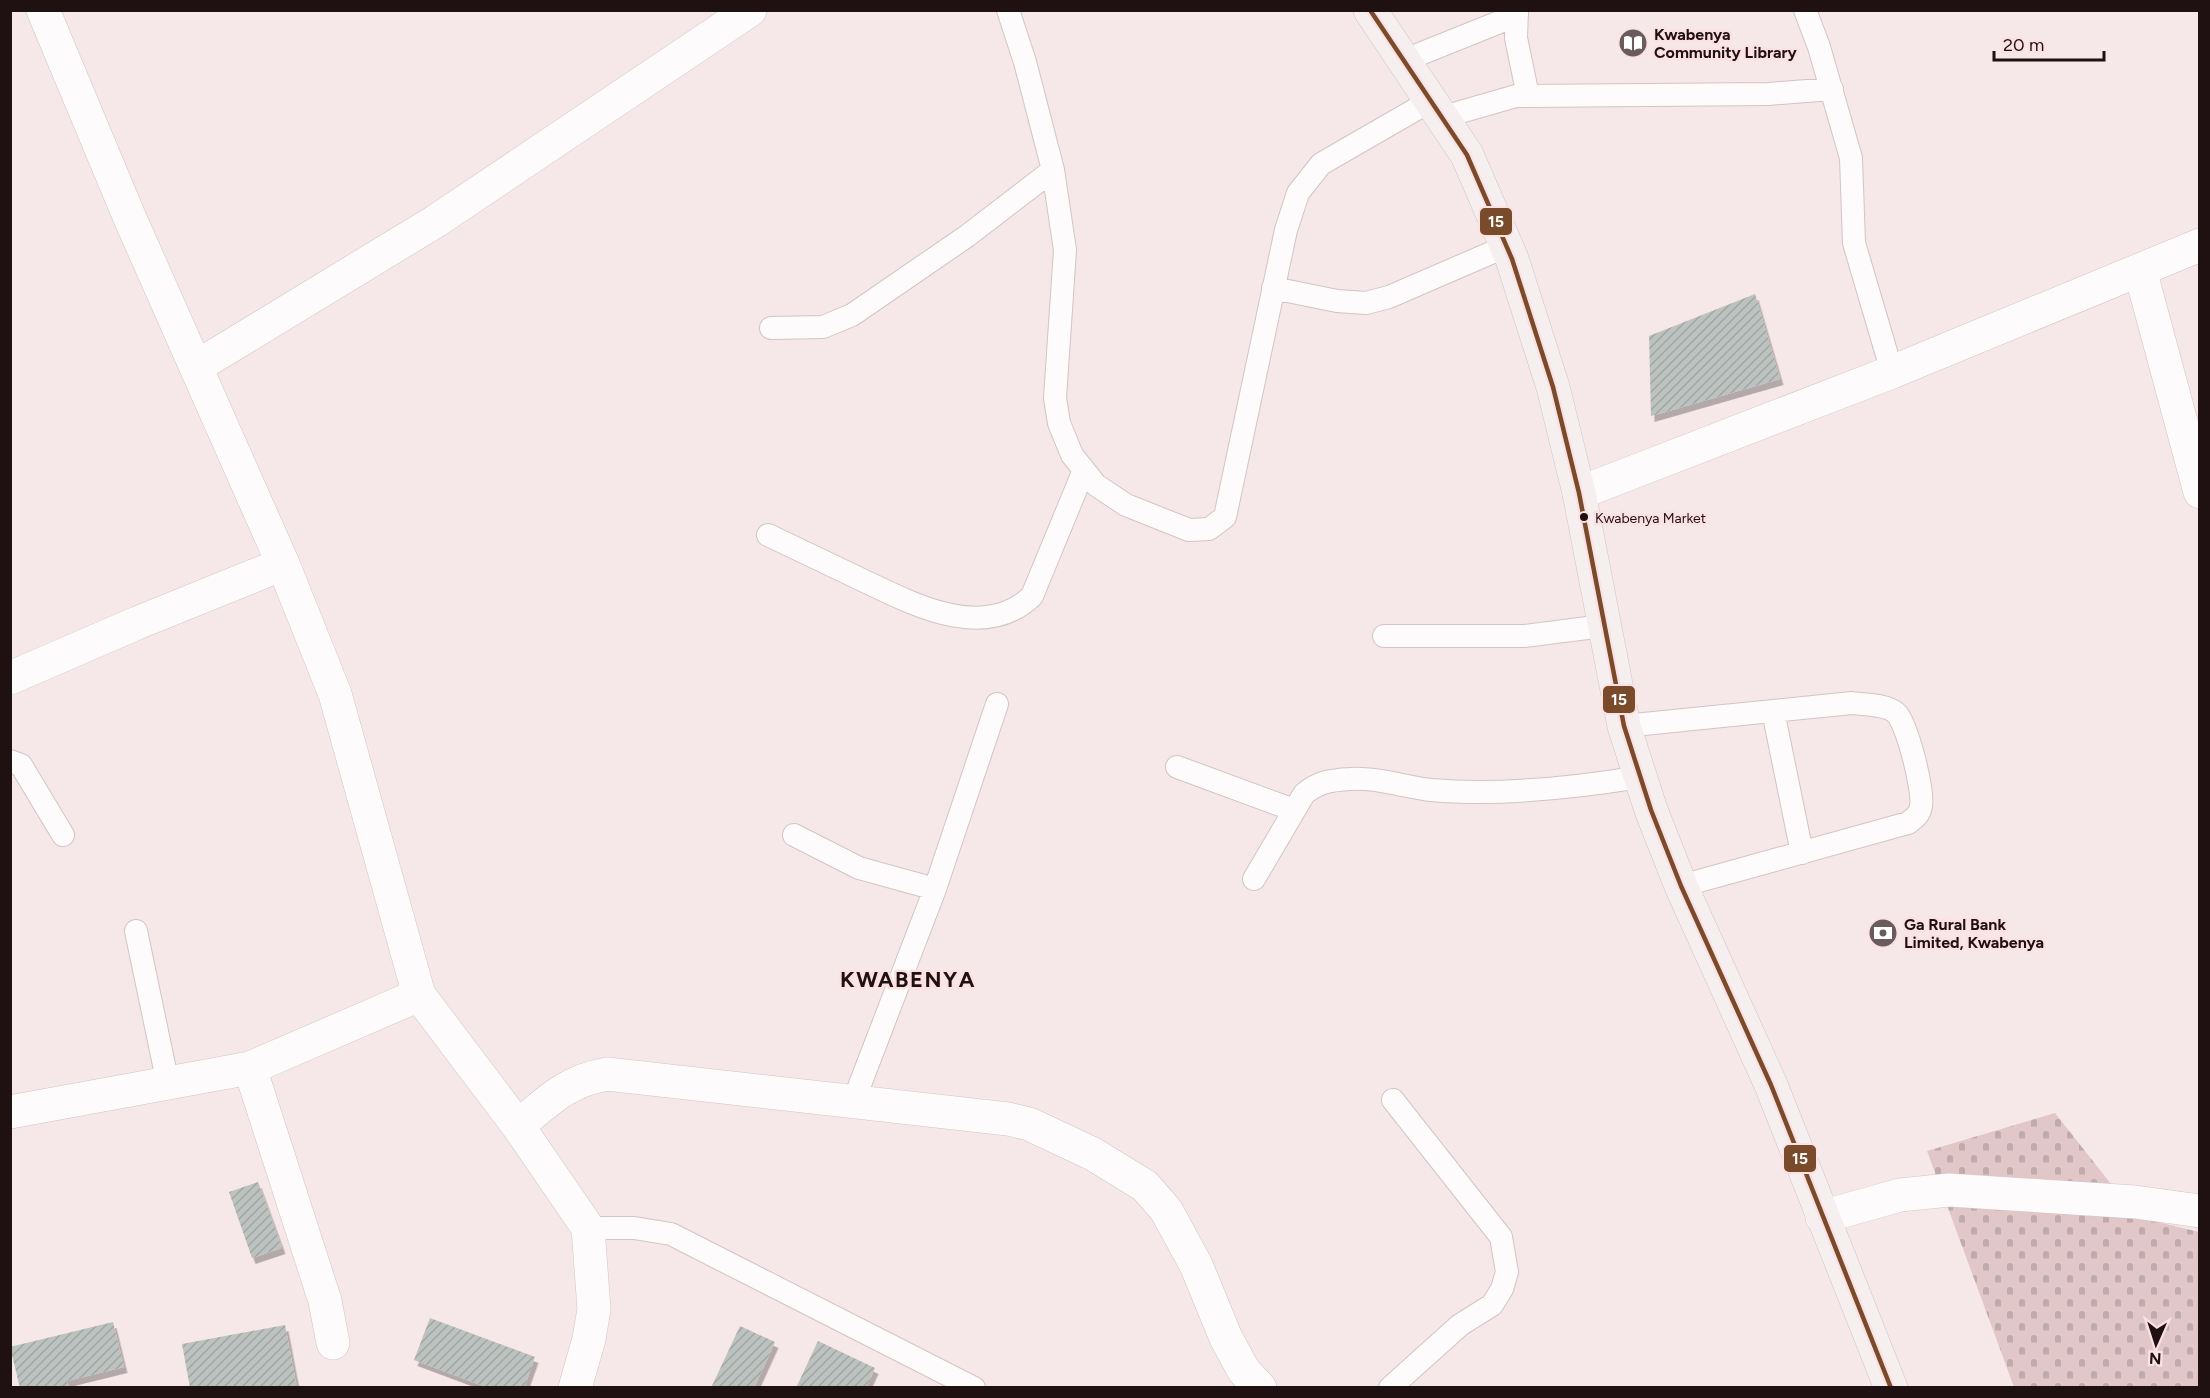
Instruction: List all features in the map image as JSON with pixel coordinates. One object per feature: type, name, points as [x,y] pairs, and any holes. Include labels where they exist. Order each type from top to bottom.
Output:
[{"type":"main road","points":[[1370,10],[1467,155],[1507,246],[1553,387],[1579,493],[1624,726],[1641,777],[1681,886],[1771,1085],[1891,1388]]},
{"type":"street","points":[[43,10],[129,216],[283,564],[335,694],[419,995],[518,1126],[588,1228],[594,1309],[589,1340],[575,1388]]},
{"type":"street","points":[[196,367],[436,221],[750,10]]},
{"type":"street","points":[[1579,493],[1892,372],[2199,245]]},
{"type":"street","points":[[2140,270],[2199,492]]},
{"type":"street","points":[[10,678],[137,623],[283,564]]},
{"type":"street","points":[[10,1112],[250,1068],[419,995]]},
{"type":"street","points":[[250,1068],[325,1301],[333,1343]]},
{"type":"street","points":[[518,1126],[553,1097],[582,1078],[607,1074],[815,1098],[854,1100],[1008,1119],[1029,1124],[1094,1154],[1145,1186],[1166,1210],[1196,1265],[1226,1338],[1244,1371],[1260,1388]]},
{"type":"street","points":[[1822,1217],[1900,1195],[1949,1190],[2135,1202],[2199,1211]]},
{"type":"lane","points":[[1008,10],[1025,62],[1053,170],[1065,250],[1055,398],[1059,423],[1072,455],[1096,485],[1126,505],[1189,530],[1209,529],[1225,517],[1273,288],[1298,193],[1321,164],[1438,109],[1505,99],[1528,96],[1768,94],[1832,89]]},
{"type":"lane","points":[[1805,10],[1832,89],[1851,158],[1854,243],[1892,372]]},
{"type":"lane","points":[[1405,60],[1517,13],[1516,38],[1528,96]]},
{"type":"lane","points":[[771,328],[823,327],[852,315],[967,236],[1053,170]]},
{"type":"lane","points":[[1273,288],[1337,301],[1366,303],[1389,297],[1507,246]]},
{"type":"lane","points":[[768,535],[920,606],[950,615],[974,617],[1002,613],[1020,607],[1032,596],[1084,470]]},
{"type":"lane","points":[[1384,636],[1524,636],[1603,626]]},
{"type":"lane","points":[[1624,726],[1852,703],[1895,712],[1901,718],[1922,791],[1921,806],[1917,816],[1908,823],[1681,886]]},
{"type":"lane","points":[[854,1100],[935,889],[997,704]]},
{"type":"lane","points":[[1773,711],[1802,853]]},
{"type":"lane","points":[[10,761],[21,765],[63,836]]},
{"type":"lane","points":[[1176,767],[1294,810]]},
{"type":"lane","points":[[1254,879],[1304,794],[1316,784],[1353,778],[1433,790],[1504,790],[1580,787],[1641,777]]},
{"type":"lane","points":[[794,835],[859,868],[935,889]]},
{"type":"lane","points":[[136,931],[168,1084]]},
{"type":"lane","points":[[1390,1388],[1460,1325],[1492,1305],[1502,1288],[1507,1272],[1501,1237],[1392,1100]]},
{"type":"lane","points":[[588,1228],[634,1228],[671,1234],[974,1388]]},
{"type":"green space","points":[[2055,1113],[2137,1217],[2199,1232],[2199,1387],[2014,1387],[1927,1151]]},
{"type":"building","points":[[1755,294],[1780,379],[1651,416],[1649,336]]},
{"type":"building","points":[[258,1182],[282,1248],[252,1258],[229,1192]]},
{"type":"building","points":[[430,1318],[535,1357],[524,1388],[489,1388],[414,1360]]},
{"type":"building","points":[[113,1322],[124,1367],[67,1381],[69,1388],[20,1388],[10,1347]]},
{"type":"building","points":[[285,1325],[297,1388],[190,1388],[182,1344]]},
{"type":"building","points":[[740,1326],[775,1342],[754,1388],[711,1388]]},
{"type":"building","points":[[818,1341],[875,1368],[866,1388],[796,1388]]},
{"type":"transit line","name":"15","points":[[1370,10],[1467,155],[1512,259],[1553,387],[1579,493],[1624,726],[1651,810],[1681,886],[1771,1085],[1891,1388]]},
{"type":"place","name":"Kwabenya Community Library","points":[[1633,43]]},
{"type":"place","name":"Kwabenya Market","points":[[1584,517]]},
{"type":"place","name":"Ga Rural Bank Limited, Kwabenya","points":[[1883,933]]},
{"type":"district","name":"KWABENYA","points":[[908,979]]}]
